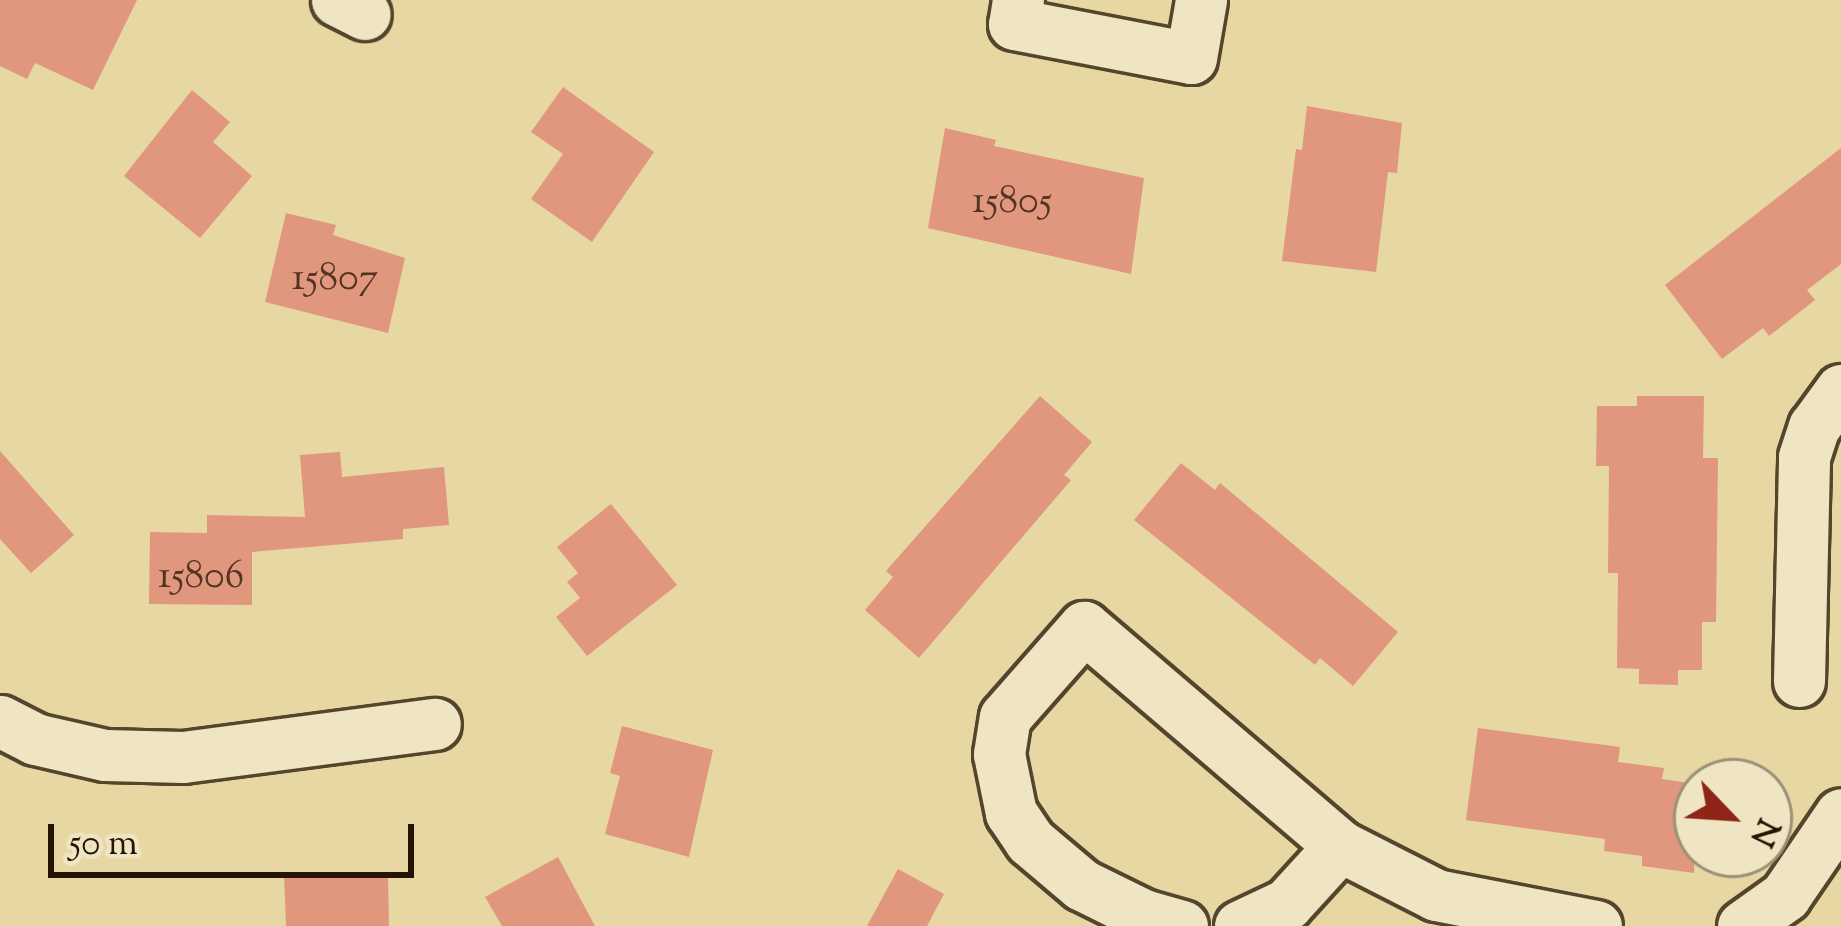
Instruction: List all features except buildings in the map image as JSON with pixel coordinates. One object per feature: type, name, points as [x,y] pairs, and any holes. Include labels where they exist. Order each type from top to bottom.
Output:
[{"type":"street","points":[[1018,0],[1014,24],[1191,58],[1201,0]]},
{"type":"street","points":[[1799,681],[1804,457],[1814,428],[1841,390]]},
{"type":"street","points":[[1182,926],[1143,915],[1082,885],[1030,841],[1011,813],[999,754],[1006,717],[1084,627],[1340,846],[1429,911],[1596,926]]},
{"type":"street","points":[[0,721],[35,739],[105,755],[183,758],[435,724]]},
{"type":"street","points":[[1743,926],[1786,896],[1841,814]]},
{"type":"street","points":[[1240,926],[1287,904],[1340,846]]}]
